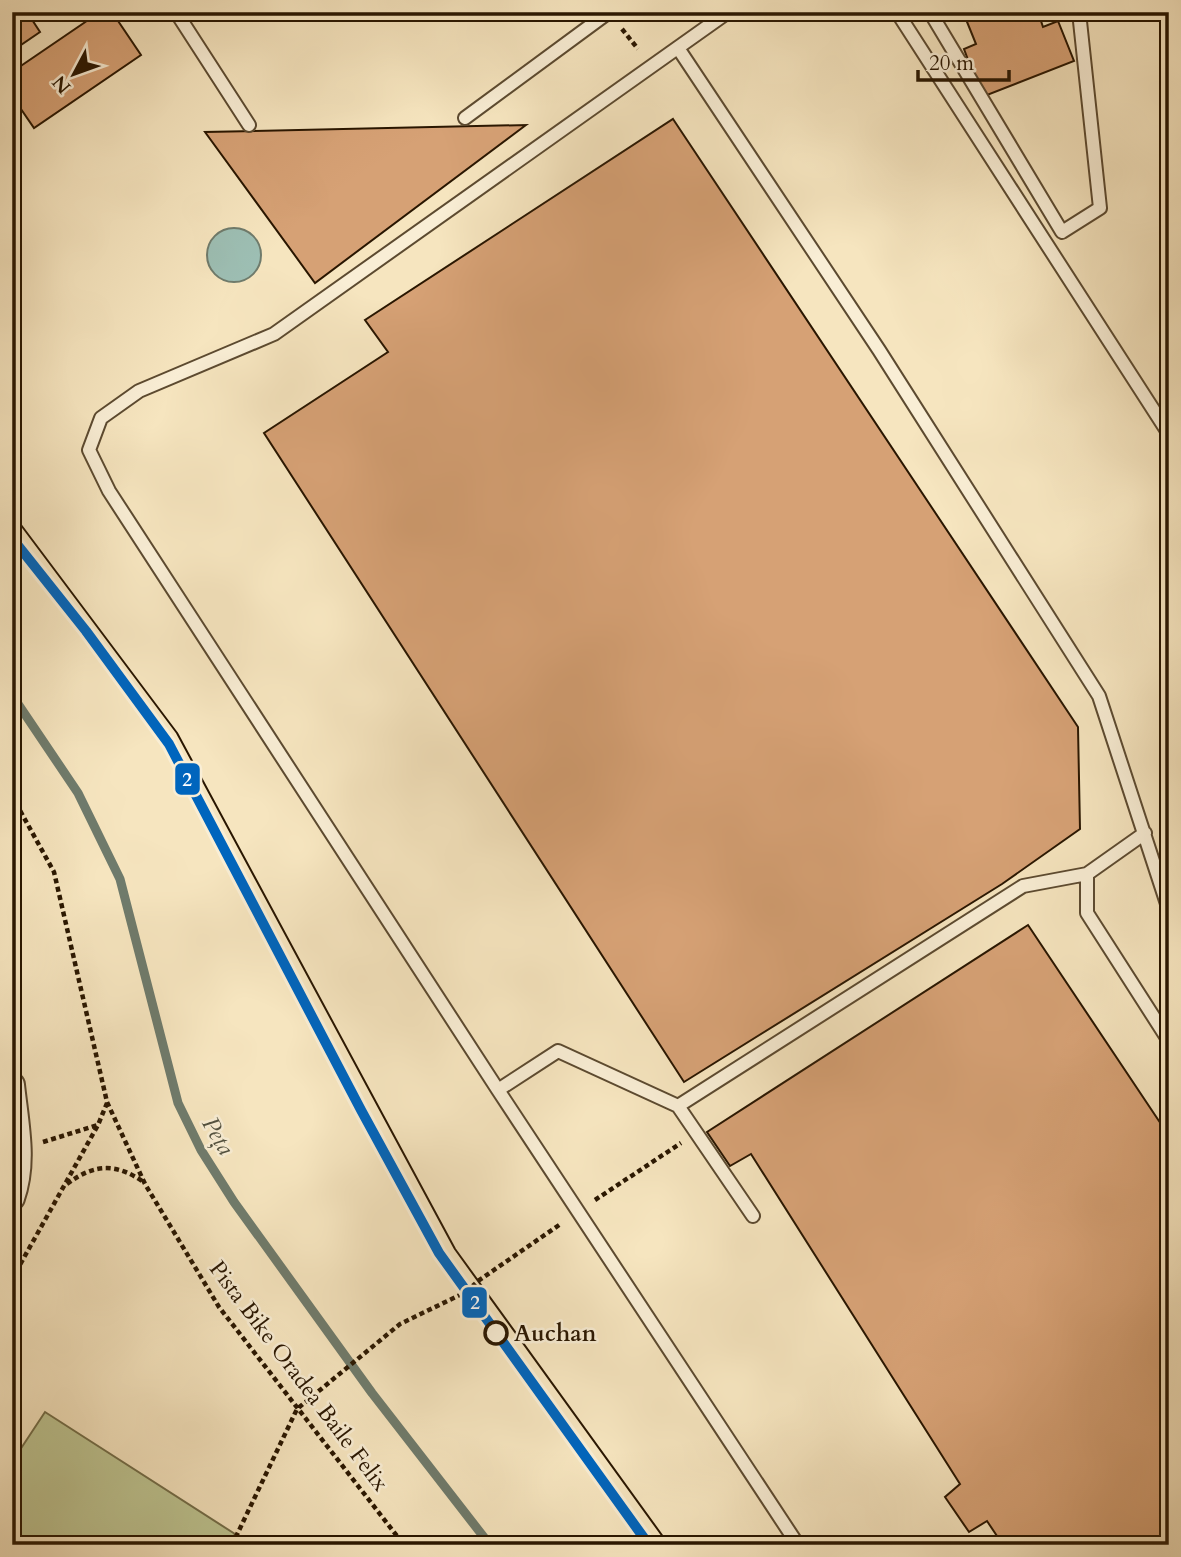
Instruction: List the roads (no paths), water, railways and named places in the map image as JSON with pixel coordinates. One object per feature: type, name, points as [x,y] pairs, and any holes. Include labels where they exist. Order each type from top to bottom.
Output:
[{"type":"street","points":[[12,1086],[19,1149],[19,1179],[12,1198]]},
{"type":"lane","points":[[176,12],[249,125]]},
{"type":"lane","points":[[465,118],[609,12]]},
{"type":"lane","points":[[729,12],[274,334],[139,391],[101,418],[89,450],[109,491],[498,1090],[798,1545]]},
{"type":"lane","points":[[897,12],[1169,434]]},
{"type":"lane","points":[[930,12],[1062,232]]},
{"type":"lane","points":[[1046,243],[1100,208],[1079,12]]},
{"type":"lane","points":[[678,48],[879,350],[1099,696],[1169,910]]},
{"type":"lane","points":[[678,1106],[1023,886],[1087,874],[1145,834]]},
{"type":"lane","points":[[1087,874],[1087,914],[1169,1041]]},
{"type":"lane","points":[[498,1090],[558,1051],[678,1106],[753,1216]]},
{"type":"water","points":[[239,228],[249,232],[257,240],[261,255],[257,270],[249,278],[229,282],[219,278],[211,270],[207,250],[211,240],[219,232]]},
{"type":"waterway","name":"Peța","points":[[12,695],[78,793],[120,879],[178,1103],[201,1150],[234,1202],[372,1393],[490,1545]]},
{"type":"tram line","points":[[12,513],[177,733],[455,1249],[669,1545]]},
{"type":"place","name":"Auchan","points":[[496,1333]]}]
